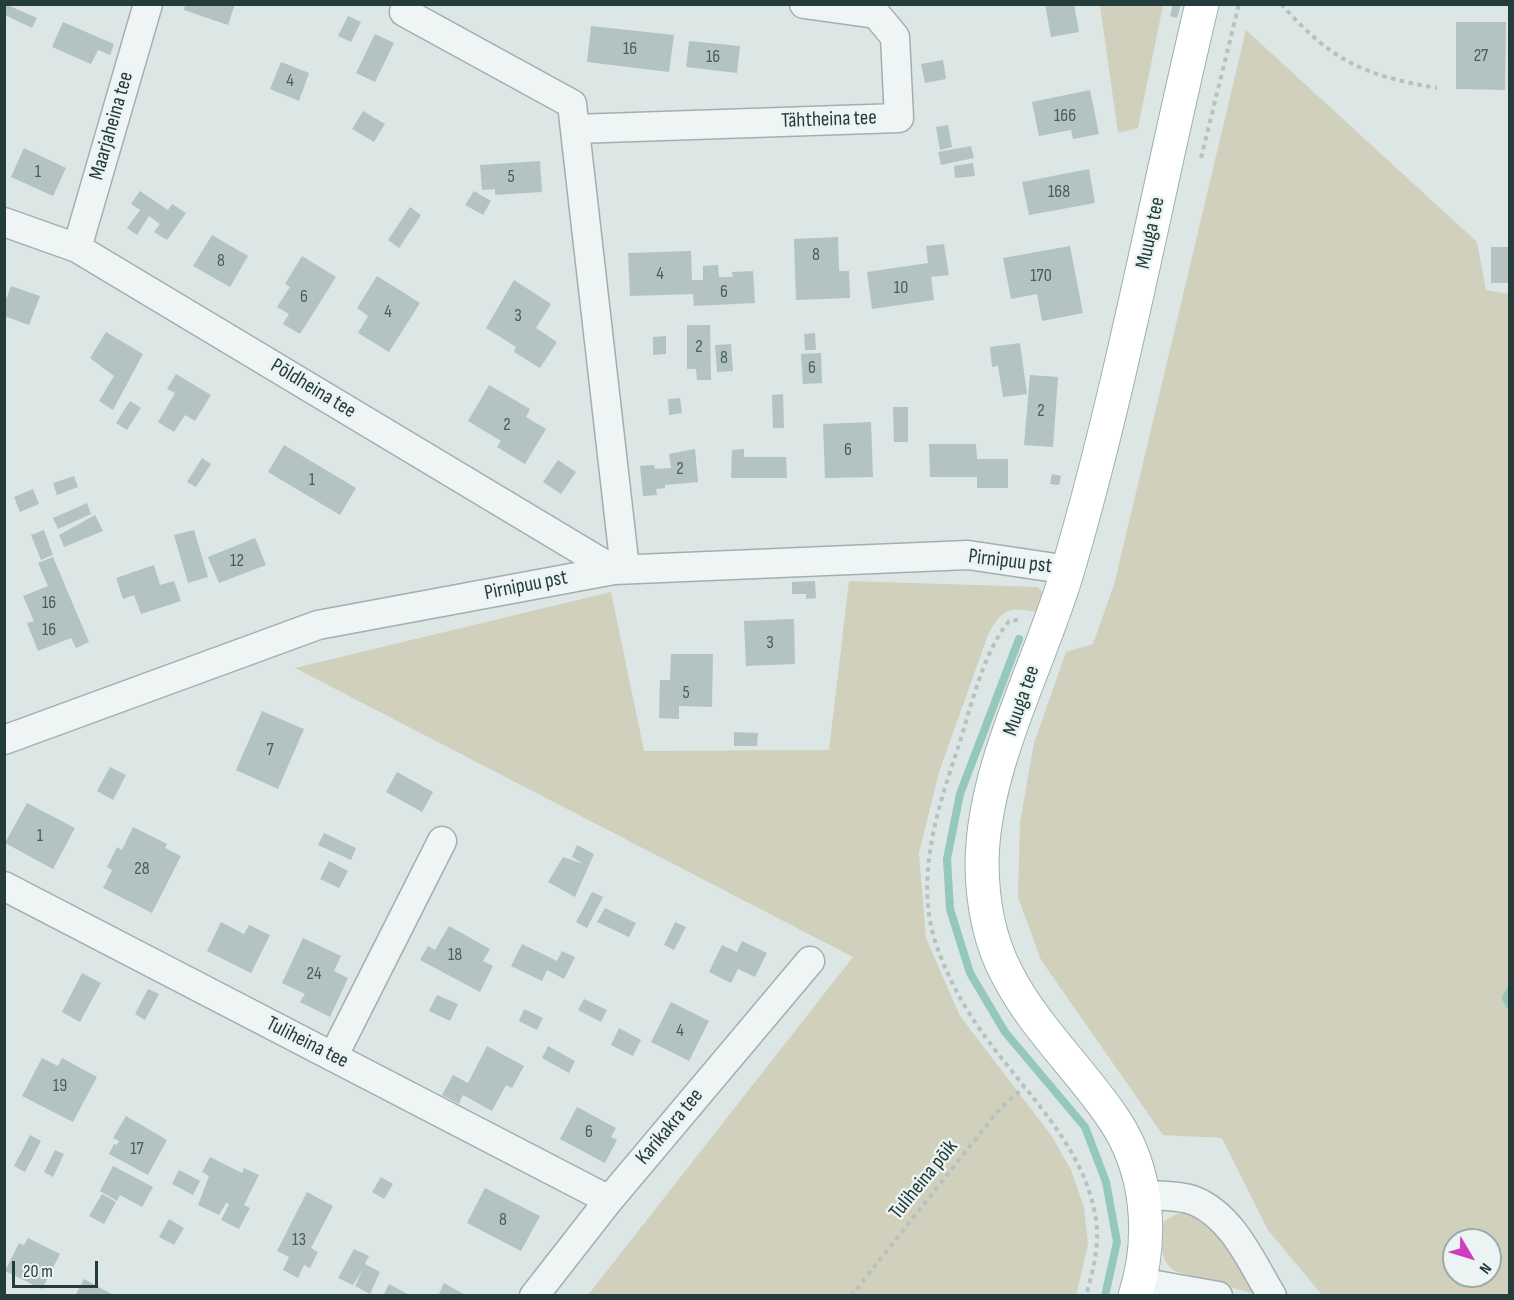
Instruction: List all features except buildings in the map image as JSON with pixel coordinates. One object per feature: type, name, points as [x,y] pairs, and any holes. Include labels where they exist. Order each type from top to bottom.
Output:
[{"type":"main road","name":"Muuga tee","points":[[1137,1289],[1146,1226],[1144,1195],[1132,1156],[1114,1119],[1033,1015],[1007,975],[989,930],[982,863],[985,829],[998,770],[1068,570],[1115,396],[1202,4]]},
{"type":"street","name":"Maarjaheina tee","points":[[77,248],[148,4]]},
{"type":"street","points":[[406,4],[405,12],[572,104],[620,570]]},
{"type":"street","name":"Tähtheina tee","points":[[575,129],[900,118],[895,37],[876,14],[804,4]]},
{"type":"street","name":"Põldheina tee","points":[[4,222],[77,248],[620,570]]},
{"type":"street","name":"Pirnipuu pst","points":[[4,740],[318,625],[620,570],[968,555],[1068,570]]},
{"type":"street","points":[[333,1057],[442,840]]},
{"type":"street","name":"Tuliheina tee","points":[[4,886],[609,1200]]},
{"type":"street","name":"Karikakra tee","points":[[534,1296],[609,1200],[810,961]]},
{"type":"street","points":[[1144,1195],[1195,1201],[1215,1214],[1233,1233],[1272,1296]]},
{"type":"street","points":[[1137,1289],[1218,1296]]},
{"type":"path","points":[[1281,4],[1305,32],[1332,55],[1402,82],[1437,88]]},
{"type":"path","name":"Tuliheina põik","points":[[851,1296],[998,1112],[1024,1087]]},
{"type":"green space","points":[[1100,5],[1163,5],[1138,128],[1118,133]]},
{"type":"green space","points":[[1246,30],[1477,242],[1486,290],[1509,294],[1509,1295],[1322,1295],[1268,1230],[1222,1138],[1163,1135],[1041,960],[1018,897],[1020,822],[1034,743],[1066,652],[1093,644],[1114,585]]},
{"type":"green space","points":[[849,581],[1038,587],[1043,593],[1036,612],[1012,610],[1006,612],[997,620],[988,635],[939,772],[919,853],[926,938],[960,1016],[1051,1135],[1071,1170],[1084,1207],[1088,1244],[1076,1296],[588,1295],[853,957],[295,668],[611,592],[644,751],[829,750]]},
{"type":"green space","points":[[1179,1213],[1206,1222],[1217,1232],[1258,1295],[1175,1271],[1170,1266],[1162,1249],[1164,1221]]},
{"type":"waterway","points":[[1019,639],[960,794],[947,859],[950,909],[970,973],[1005,1032],[1085,1127],[1106,1182],[1117,1242],[1105,1296]]},
{"type":"waterway","points":[[1510,991],[1506,998],[1510,1006]]}]
